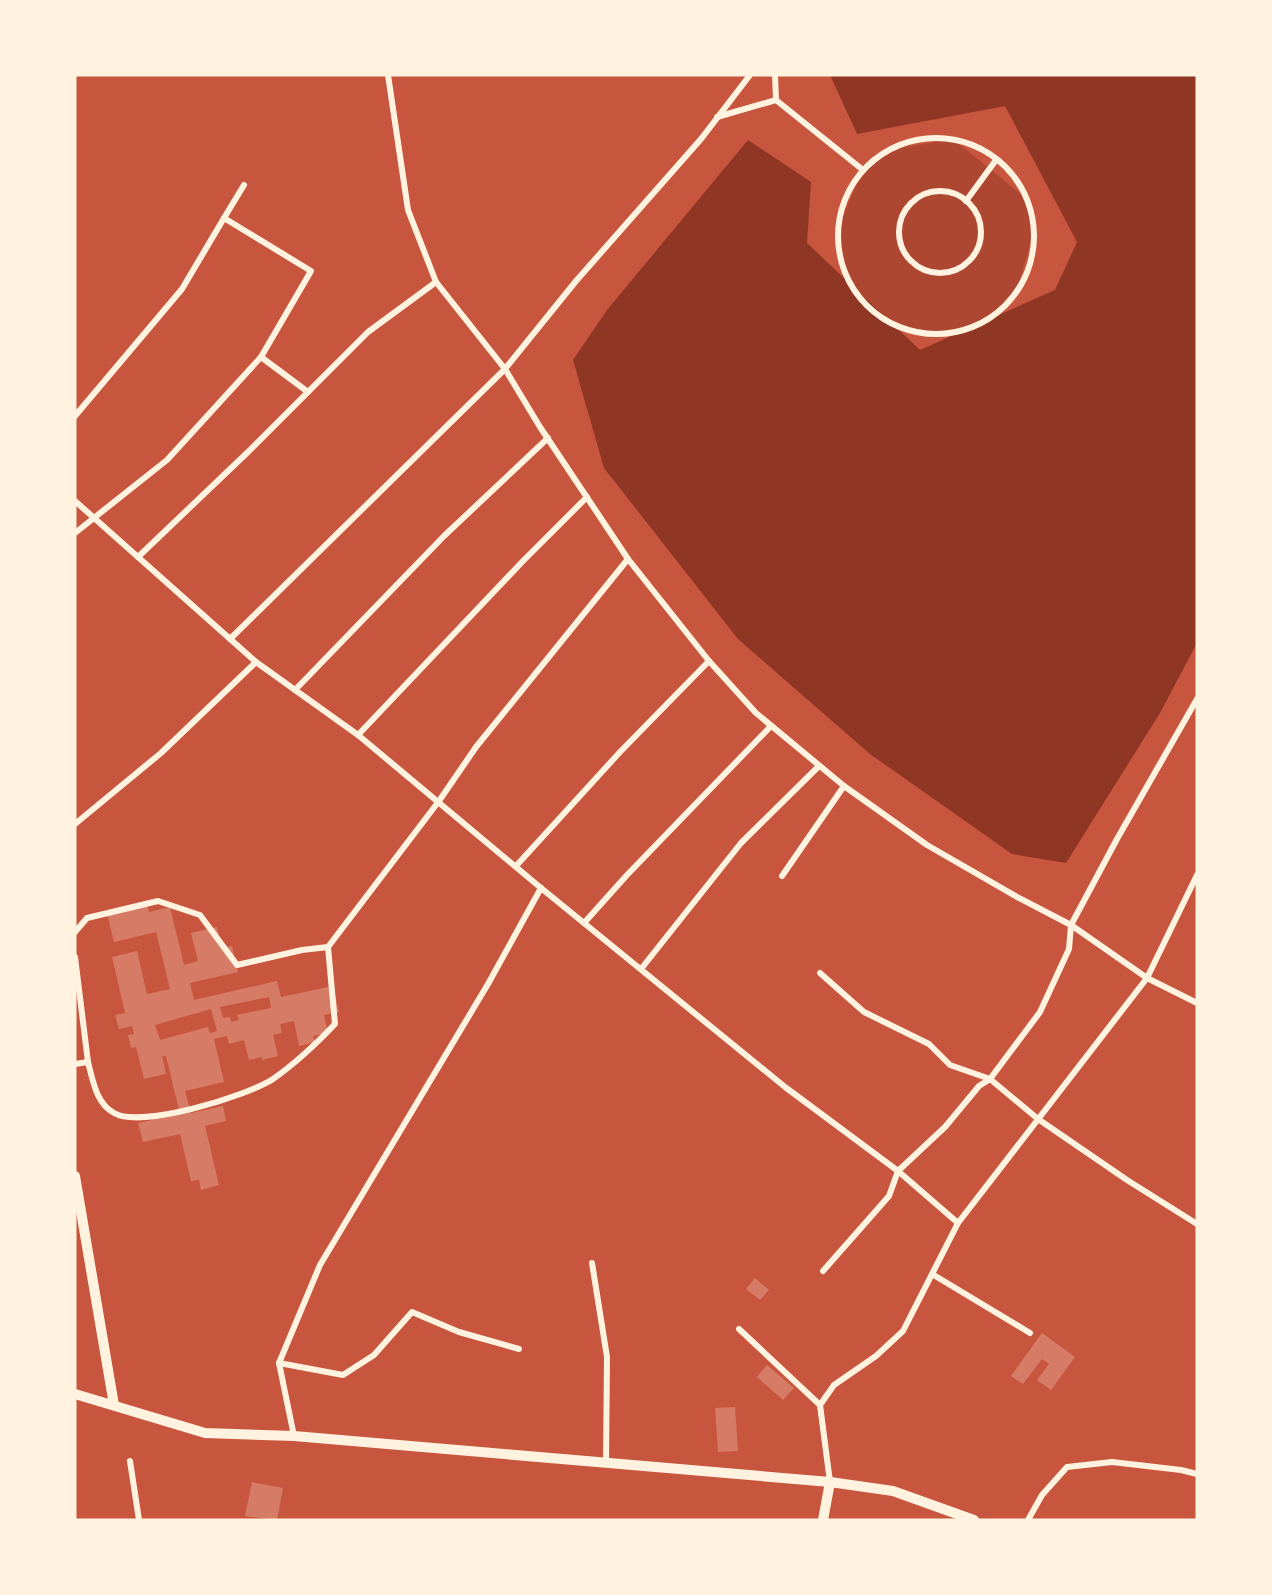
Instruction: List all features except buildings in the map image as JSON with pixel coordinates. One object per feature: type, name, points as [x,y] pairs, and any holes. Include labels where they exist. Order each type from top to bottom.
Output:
[{"type":"main road","points":[[75,1176],[114,1405]]},
{"type":"main road","points":[[76,1396],[114,1405],[205,1434],[294,1436],[830,1482],[893,1491],[974,1520]]},
{"type":"main road","points":[[823,1520],[830,1482]]},
{"type":"street","points":[[388,75],[408,210],[436,282],[505,369],[628,559],[709,661],[756,713],[771,726],[844,786],[927,845],[1071,926],[1147,978],[1197,1003]]},
{"type":"street","points":[[230,639],[505,369],[576,281],[701,139],[750,75]]},
{"type":"street","points":[[775,75],[776,99],[863,170]]},
{"type":"street","points":[[717,118],[776,99]]},
{"type":"street","points":[[920,139],[953,139],[984,150],[996,160],[1009,171],[1027,199],[1034,231],[1030,264],[1016,293],[994,316],[965,330],[934,334],[902,328],[874,313],[853,289],[840,259],[838,228],[845,197],[863,170],[888,150],[920,139]]},
{"type":"street","points":[[966,201],[996,160]]},
{"type":"street","points":[[75,416],[182,289],[244,185]]},
{"type":"street","points":[[941,191],[954,194],[966,201],[975,211],[980,224],[981,237],[970,261],[959,269],[946,273],[932,273],[909,260],[898,235],[900,221],[906,209],[915,199],[941,191]]},
{"type":"street","points":[[75,533],[167,460],[261,357],[311,271],[224,218]]},
{"type":"street","points":[[138,558],[368,332],[436,282]]},
{"type":"street","points":[[261,357],[308,392]]},
{"type":"street","points":[[294,690],[444,536],[548,438]]},
{"type":"street","points":[[358,735],[587,497]]},
{"type":"street","points":[[75,501],[256,662],[358,735],[785,1087],[898,1171],[958,1223]]},
{"type":"street","points":[[75,957],[88,1062],[99,1099],[115,1114],[139,1119],[174,1113],[231,1097],[271,1080],[307,1052],[335,1024],[328,947],[439,801],[476,747],[628,559]]},
{"type":"street","points":[[516,866],[620,752],[709,661]]},
{"type":"street","points":[[75,824],[161,753],[256,662]]},
{"type":"street","points":[[823,1270],[889,1196],[898,1171],[945,1127],[979,1086],[990,1079],[1040,1012],[1069,950],[1071,926],[1117,839],[1197,699]]},
{"type":"street","points":[[584,923],[771,726]]},
{"type":"street","points":[[641,969],[741,843],[819,766]]},
{"type":"street","points":[[782,876],[844,786]]},
{"type":"street","points":[[820,1405],[834,1385],[876,1356],[903,1331],[958,1223],[1147,978],[1197,875]]},
{"type":"street","points":[[294,1436],[279,1364],[320,1265],[488,984],[541,888]]},
{"type":"street","points":[[75,932],[87,918],[158,901],[200,915],[237,965],[302,950],[328,947]]},
{"type":"street","points":[[820,973],[864,1012],[929,1044],[950,1065],[990,1079],[1038,1119],[1127,1180],[1197,1224]]},
{"type":"street","points":[[75,1064],[88,1062]]},
{"type":"street","points":[[592,1263],[607,1357],[606,1463]]},
{"type":"street","points":[[932,1274],[1030,1333]]},
{"type":"street","points":[[279,1364],[343,1375],[374,1355],[412,1312],[459,1332],[519,1349]]},
{"type":"street","points":[[739,1329],[820,1405],[830,1482]]},
{"type":"street","points":[[130,1461],[139,1520]]},
{"type":"street","points":[[1029,1520],[1042,1495],[1067,1467],[1112,1462],[1197,1474]]},
{"type":"shaded area","points":[[830,75],[1197,75],[1197,643],[1160,713],[1066,863],[1012,854],[870,754],[738,639],[604,468],[573,360],[607,310],[748,140],[811,182],[807,243],[920,350],[1055,290],[1077,242],[1005,106],[857,134]]},
{"type":"shaded area","points":[[953,139],[1027,199],[1034,231],[1016,293],[994,316],[965,330],[934,334],[902,328],[874,313],[853,289],[840,259],[838,228],[863,170],[888,150]]}]
